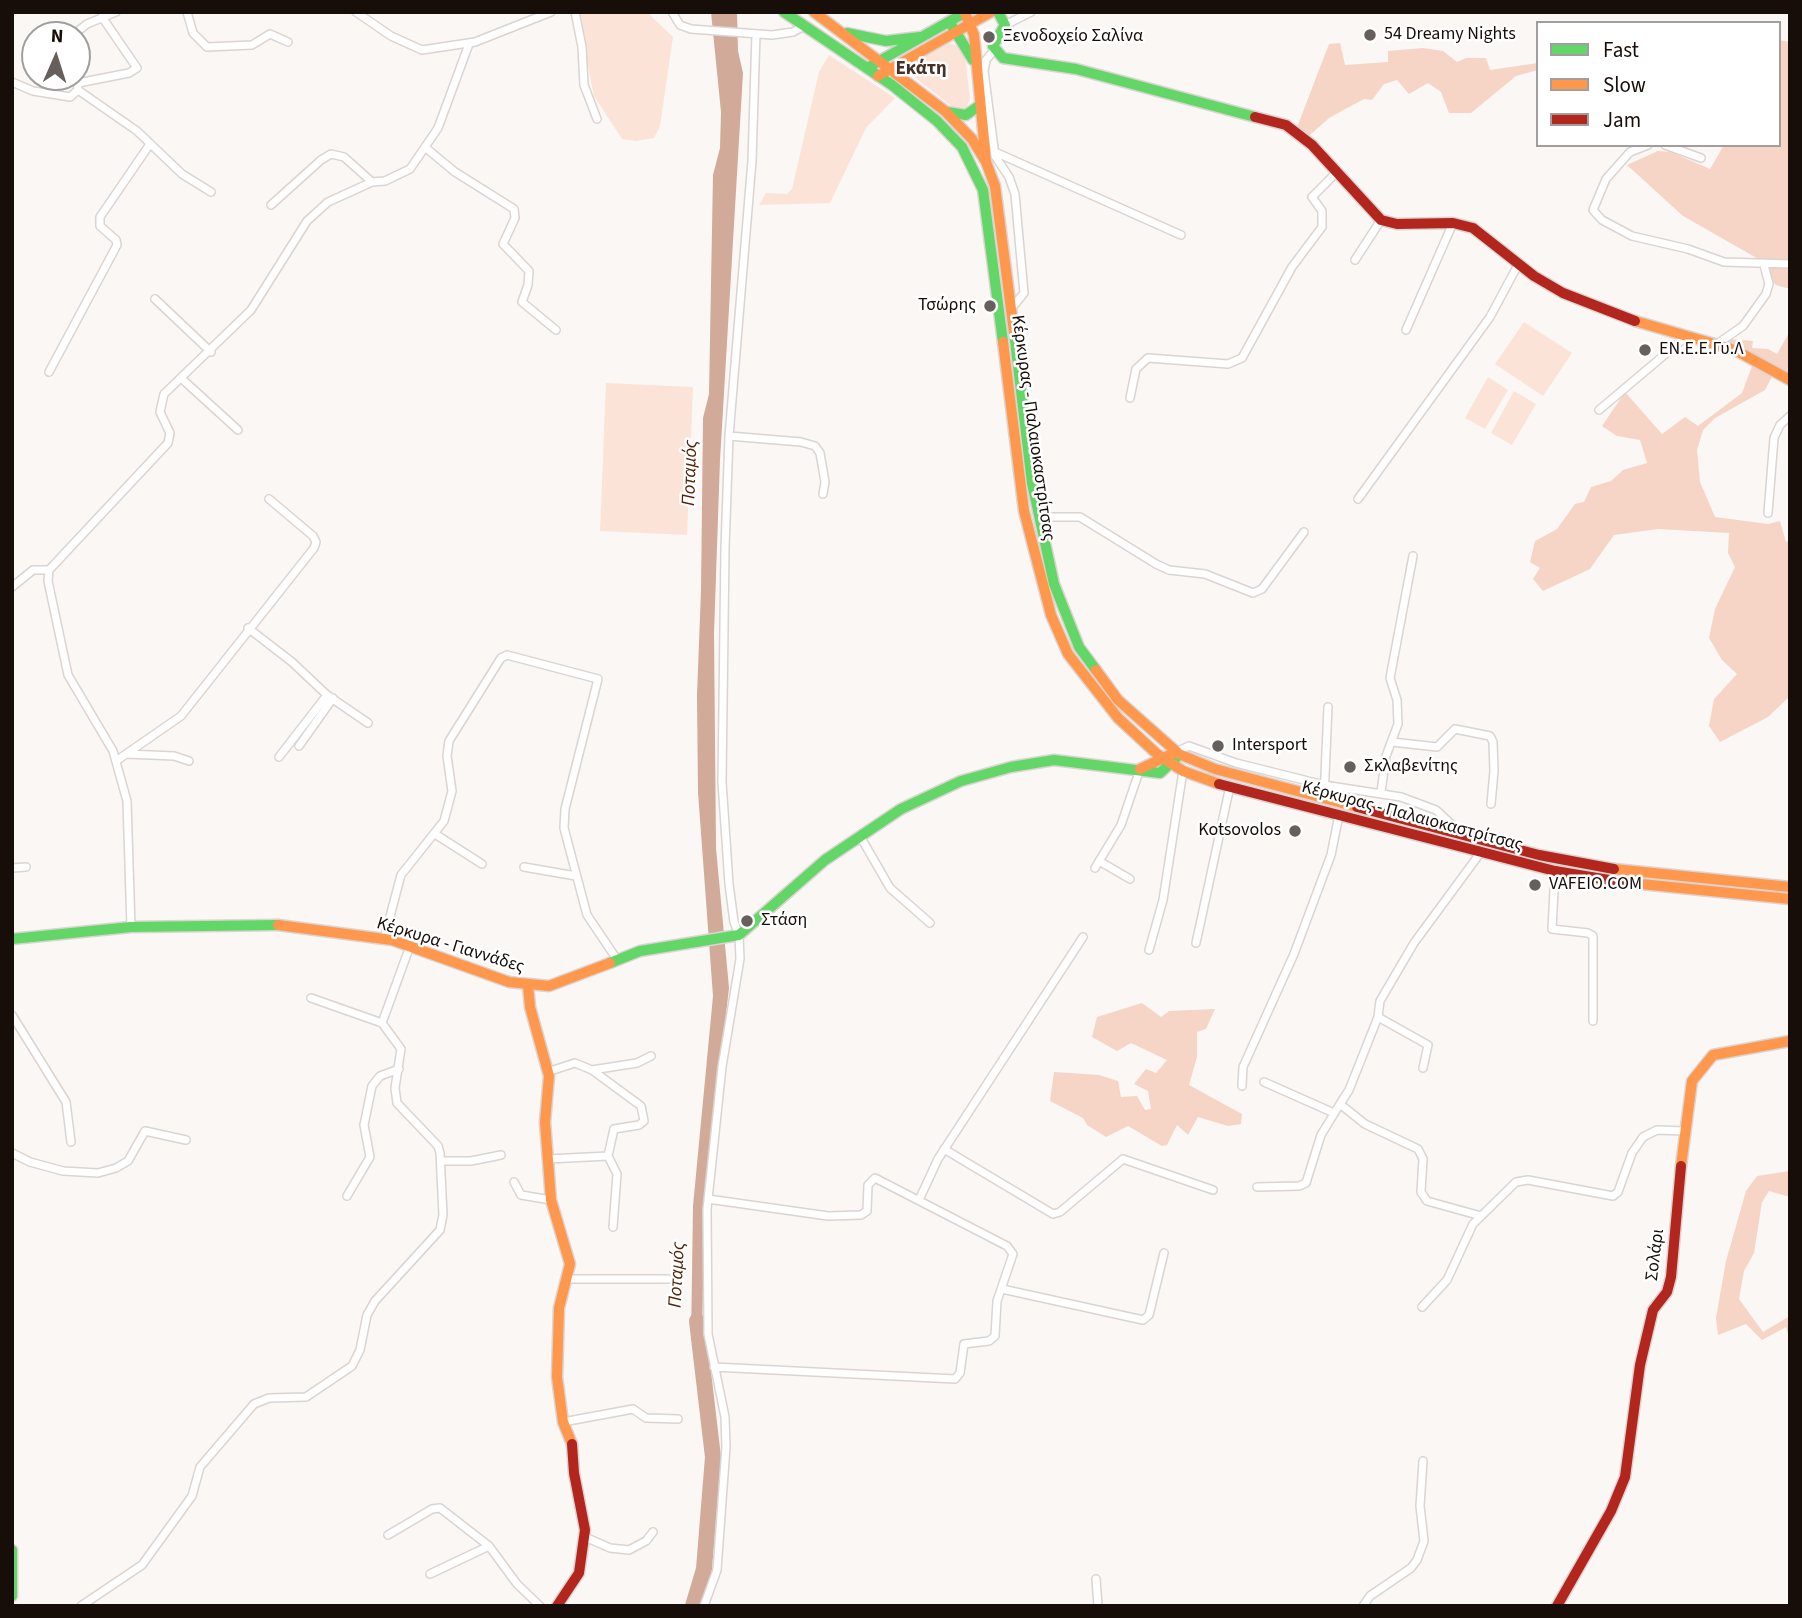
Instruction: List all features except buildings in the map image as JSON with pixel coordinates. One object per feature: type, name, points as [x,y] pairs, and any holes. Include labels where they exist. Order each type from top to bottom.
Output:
[{"type":"main road","name":"Κέρκυρας - Παλαιοκαστρίτσας","points":[[784,12],[867,68],[945,128],[962,147],[979,178],[988,218],[1020,487],[1033,551],[1051,615],[1068,654],[1091,687],[1118,718],[1161,757],[1183,771],[1230,786],[1555,871],[1627,883],[1790,899]]},
{"type":"main road","name":"Κέρκυρας - Παλαιοκαστρίτσας","points":[[814,12],[945,111],[972,139],[986,162],[998,199],[1039,517],[1063,611],[1079,647],[1118,700],[1177,753],[1324,798],[1595,867],[1790,887]]},
{"type":"main road","points":[[878,76],[967,16],[990,12]]},
{"type":"main road","points":[[998,12],[1005,25],[994,41],[994,50],[1003,58],[1076,69],[1286,124],[1312,145],[1381,220],[1397,224],[1453,223],[1474,228],[1544,283],[1579,301],[1717,344],[1790,380]]},
{"type":"main road","points":[[967,16],[974,35],[986,162]]},
{"type":"main road","points":[[867,68],[920,37],[952,26]]},
{"type":"main road","points":[[952,26],[975,64]]},
{"type":"main road","points":[[840,31],[879,40],[920,37]]},
{"type":"main road","points":[[945,111],[961,116],[970,114],[980,105]]},
{"type":"main road","points":[[1140,769],[1161,757],[1177,753]]},
{"type":"main road","points":[[740,935],[810,872],[860,836],[928,795],[961,781],[1011,767],[1060,760],[1163,772],[1177,753]]},
{"type":"main road","name":"Κέρκυρα - Γιαννάδες","points":[[12,939],[131,926],[281,925],[384,939],[410,946],[471,970],[528,986],[558,984],[616,958],[640,951],[740,935]]},
{"type":"main road","points":[[528,986],[530,1007],[547,1072],[549,1100],[545,1122],[551,1200],[570,1264],[559,1308],[557,1377],[563,1422],[573,1445],[585,1537],[579,1573],[557,1606]]},
{"type":"main road","name":"Σολάρι","points":[[1557,1606],[1621,1490],[1640,1365],[1653,1310],[1667,1292],[1671,1277],[1684,1131],[1692,1081],[1709,1057],[1736,1049],[1790,1041]]},
{"type":"main road","points":[[12,1550],[12,1595]]},
{"type":"street","points":[[91,24],[116,12]]},
{"type":"street","points":[[187,12],[193,33],[207,47],[252,45],[270,34],[288,42]]},
{"type":"street","points":[[356,12],[417,49],[469,44],[551,12]]},
{"type":"street","points":[[575,12],[582,47],[584,85],[597,119]]},
{"type":"street","points":[[671,12],[683,27],[705,30],[756,34],[786,33],[804,26]]},
{"type":"street","points":[[1005,25],[1031,12]]},
{"type":"street","points":[[91,80],[129,73],[137,68],[102,17]]},
{"type":"street","points":[[704,1606],[717,1570],[726,1447],[725,1417],[708,1334],[708,1199],[722,1067],[740,959],[740,935],[734,922],[729,884],[722,782],[729,436],[752,161],[756,34]]},
{"type":"street","points":[[131,926],[129,816],[116,761],[68,675],[48,581],[49,570],[168,443],[170,433],[160,405],[164,394],[211,352],[251,310],[295,237],[316,211],[340,195],[372,182],[398,176],[410,169],[438,128],[469,44]]},
{"type":"street","points":[[994,50],[986,60],[984,71],[995,152],[1015,194],[1024,293],[1012,309]]},
{"type":"street","points":[[33,91],[66,97],[75,96],[76,91]]},
{"type":"street","points":[[88,91],[137,131],[182,174],[211,192]]},
{"type":"street","points":[[49,372],[117,246],[116,240],[100,226],[100,217],[150,144]]},
{"type":"street","points":[[1643,147],[1630,152],[1612,170],[1594,204],[1596,215],[1639,238],[1688,249],[1724,262],[1790,264]]},
{"type":"street","points":[[1670,147],[1700,158]]},
{"type":"street","points":[[426,148],[455,172],[514,209],[515,218],[503,244],[529,271],[528,285],[522,302],[556,330]]},
{"type":"street","points":[[995,152],[1181,235]]},
{"type":"street","points":[[271,205],[331,154],[344,157],[372,182]]},
{"type":"street","points":[[1130,398],[1136,369],[1148,358],[1228,364],[1242,358],[1292,267],[1322,228],[1322,211],[1312,197],[1337,172]]},
{"type":"street","points":[[1355,260],[1381,220]]},
{"type":"street","points":[[1406,330],[1453,223]]},
{"type":"street","points":[[1358,499],[1490,317],[1519,263]]},
{"type":"street","points":[[1717,344],[1743,327],[1766,294],[1769,284],[1764,265]]},
{"type":"street","points":[[155,299],[211,352]]},
{"type":"street","points":[[1599,410],[1688,335]]},
{"type":"street","points":[[181,378],[238,430]]},
{"type":"street","points":[[1768,513],[1774,438],[1780,425],[1790,416]]},
{"type":"street","points":[[729,436],[802,442],[815,446],[820,453],[825,482],[823,495]]},
{"type":"street","points":[[116,761],[181,716],[316,545],[313,536],[268,499]]},
{"type":"street","points":[[1039,517],[1080,517],[1169,570],[1205,574],[1253,593],[1262,589],[1304,532]]},
{"type":"street","points":[[1381,792],[1386,756],[1399,718],[1390,678],[1413,556]]},
{"type":"street","points":[[12,587],[33,570],[49,570]]},
{"type":"street","points":[[248,628],[292,662],[330,697],[368,723]]},
{"type":"street","points":[[384,939],[401,875],[444,821],[452,791],[447,756],[449,741],[503,656],[510,655],[598,679],[564,819],[576,876],[589,919],[616,958]]},
{"type":"street","points":[[299,746],[330,697]]},
{"type":"street","points":[[279,757],[330,697]]},
{"type":"street","points":[[1324,798],[1328,707]]},
{"type":"street","points":[[1392,742],[1437,747],[1455,729],[1490,736],[1493,742],[1494,771],[1491,804]]},
{"type":"street","points":[[127,754],[174,756],[189,761]]},
{"type":"street","points":[[1130,879],[1097,864],[1121,825],[1140,769]]},
{"type":"street","points":[[1235,769],[1381,792],[1436,810],[1463,835]]},
{"type":"street","points":[[1149,950],[1163,900],[1183,771]]},
{"type":"street","points":[[1196,943],[1230,786]]},
{"type":"street","points":[[1242,1086],[1242,1066],[1294,954],[1331,855],[1339,815]]},
{"type":"street","points":[[435,834],[482,864]]},
{"type":"street","points":[[860,836],[890,888],[930,923]]},
{"type":"street","points":[[1257,1187],[1299,1186],[1306,1183],[1321,1135],[1340,1104],[1378,1017],[1380,1002],[1414,943],[1482,852]]},
{"type":"street","points":[[12,868],[26,867]]},
{"type":"street","points":[[524,867],[576,876]]},
{"type":"street","points":[[1555,871],[1552,929],[1588,933],[1593,936],[1593,1021]]},
{"type":"street","points":[[919,1200],[944,1149],[1083,936]]},
{"type":"street","points":[[382,1023],[410,946]]},
{"type":"street","points":[[81,1606],[142,1565],[192,1496],[200,1467],[254,1404],[269,1398],[306,1397],[352,1366],[360,1350],[367,1315],[375,1301],[440,1230],[443,1215],[438,1146],[397,1103],[394,1096],[400,1044],[382,1023],[311,998]]},
{"type":"street","points":[[12,1015],[66,1102],[71,1142]]},
{"type":"street","points":[[1378,1017],[1428,1045],[1423,1068]]},
{"type":"street","points":[[592,1070],[637,1063],[650,1056]]},
{"type":"street","points":[[547,1072],[577,1063],[592,1070],[644,1111],[644,1121],[639,1125],[617,1127],[613,1131],[608,1156],[617,1174],[613,1227]]},
{"type":"street","points":[[347,1196],[370,1157],[364,1125],[372,1086],[380,1076],[399,1069]]},
{"type":"street","points":[[1264,1082],[1334,1113]]},
{"type":"street","points":[[1340,1104],[1365,1124],[1418,1149],[1423,1165],[1421,1192],[1427,1201],[1481,1216]]},
{"type":"street","points":[[1422,1307],[1447,1280],[1469,1229],[1511,1186],[1522,1180],[1613,1196],[1618,1192],[1632,1153],[1643,1137],[1657,1130],[1684,1131]]},
{"type":"street","points":[[12,1153],[63,1171],[97,1173],[116,1168],[128,1161],[145,1131],[186,1140]]},
{"type":"street","points":[[944,1149],[1053,1214],[1060,1212],[1123,1159],[1213,1190]]},
{"type":"street","points":[[441,1161],[471,1161],[501,1156]]},
{"type":"street","points":[[548,1159],[608,1156]]},
{"type":"street","points":[[708,1199],[828,1216],[861,1215],[867,1211],[868,1185],[875,1178],[1010,1247],[1012,1257],[996,1311],[995,1336],[992,1340],[964,1344],[960,1373],[956,1379],[714,1367]]},
{"type":"street","points":[[514,1182],[521,1195],[551,1200]]},
{"type":"street","points":[[1002,1289],[1143,1321],[1149,1315],[1164,1253]]},
{"type":"street","points":[[568,1279],[668,1279]]},
{"type":"street","points":[[563,1422],[632,1409],[646,1418],[678,1419]]},
{"type":"street","points":[[1363,1606],[1370,1597],[1411,1568],[1417,1560],[1424,1541],[1420,1506],[1423,1461]]},
{"type":"street","points":[[388,1535],[437,1508],[489,1546],[517,1584],[540,1606]]},
{"type":"street","points":[[585,1537],[610,1548],[629,1550],[646,1541],[653,1532]]},
{"type":"street","points":[[430,1574],[489,1546]]},
{"type":"street","points":[[1096,1579],[1098,1606]]},
{"type":"shaded area","points":[[577,12],[652,12],[650,15],[673,37],[660,126],[654,138],[636,141],[622,139],[594,96]]},
{"type":"shaded area","points":[[711,12],[737,12],[738,51],[743,73],[720,460],[714,633],[716,848],[729,988],[705,1197],[702,1334],[697,1343],[691,1340],[693,1206],[713,996],[698,792],[697,695],[703,418],[709,394],[713,175],[720,148],[721,112]]},
{"type":"shaded area","points":[[1781,40],[1790,42],[1790,289],[1776,285],[1763,272],[1762,261],[1683,216],[1627,165],[1658,151],[1671,152],[1710,169],[1723,147],[1781,147]]},
{"type":"shaded area","points":[[950,43],[961,48],[965,57],[970,99],[966,108],[952,107],[903,68]]},
{"type":"shaded area","points":[[1340,43],[1345,65],[1388,62],[1388,51],[1423,48],[1443,51],[1457,62],[1466,58],[1486,58],[1490,70],[1536,63],[1536,71],[1516,76],[1471,113],[1449,113],[1441,92],[1428,83],[1409,94],[1397,80],[1384,84],[1372,100],[1364,99],[1329,118],[1310,135],[1296,130],[1329,44]]},
{"type":"shaded area","points":[[829,55],[895,98],[866,128],[830,203],[759,205],[766,193],[787,194],[792,189],[819,72]]},
{"type":"shaded area","points":[[1524,322],[1572,353],[1543,396],[1495,364]]},
{"type":"shaded area","points":[[1790,331],[1790,376],[1776,369],[1765,390],[1715,418],[1703,430],[1697,450],[1700,482],[1715,517],[1768,524],[1780,521],[1786,542],[1790,540],[1790,696],[1768,717],[1720,742],[1709,726],[1714,699],[1737,674],[1722,660],[1709,638],[1715,609],[1735,567],[1728,553],[1729,533],[1658,529],[1614,535],[1590,569],[1543,591],[1533,579],[1540,568],[1530,562],[1535,541],[1557,529],[1575,504],[1584,502],[1591,487],[1611,481],[1623,470],[1647,463],[1640,440],[1617,436],[1602,426],[1625,392],[1662,434],[1685,417],[1698,426],[1742,393],[1755,358],[1723,343],[1729,339],[1753,341],[1752,348],[1768,349],[1777,354]]},
{"type":"shaded area","points":[[1488,377],[1508,390],[1485,429],[1465,418]]},
{"type":"shaded area","points":[[606,383],[693,387],[687,535],[600,531]]},
{"type":"shaded area","points":[[1514,391],[1536,404],[1512,445],[1491,433]]},
{"type":"shaded area","points":[[1142,1003],[1161,1017],[1169,1011],[1215,1009],[1206,1029],[1197,1032],[1197,1057],[1189,1085],[1242,1114],[1241,1124],[1228,1126],[1198,1117],[1188,1135],[1177,1125],[1167,1145],[1162,1146],[1128,1126],[1106,1137],[1087,1125],[1083,1118],[1050,1101],[1054,1072],[1099,1075],[1118,1081],[1121,1097],[1137,1096],[1145,1110],[1151,1109],[1148,1091],[1134,1084],[1146,1069],[1156,1073],[1167,1060],[1131,1043],[1117,1051],[1092,1037],[1097,1017]]},
{"type":"shaded area","points":[[1790,1171],[1790,1197],[1769,1191],[1762,1202],[1754,1253],[1744,1271],[1739,1299],[1763,1332],[1790,1316],[1790,1341],[1786,1327],[1762,1340],[1746,1324],[1718,1335],[1716,1318],[1726,1261],[1746,1191],[1757,1176]]},
{"type":"waterway","name":"Ποταμός","points":[[693,1606],[704,1569],[713,1457],[697,1321]]},
{"type":"traffic: fast","points":[[784,12],[892,85],[937,121],[962,147],[983,190],[1003,342]]},
{"type":"traffic: fast","points":[[867,68],[966,12]]},
{"type":"traffic: fast","points":[[998,12],[1005,25],[993,46],[1003,58],[1076,69],[1255,117]]},
{"type":"traffic: fast","points":[[952,26],[973,60]]},
{"type":"traffic: fast","points":[[847,33],[886,41],[920,37]]},
{"type":"traffic: fast","points":[[947,112],[966,115],[980,105]]},
{"type":"traffic: fast","points":[[1014,332],[1032,483],[1054,584],[1079,647],[1096,670]]},
{"type":"traffic: fast","points":[[610,963],[640,951],[739,935],[825,860],[901,809],[961,781],[1011,767],[1054,760],[1160,773],[1176,758]]},
{"type":"traffic: fast","points":[[12,939],[131,927],[278,925]]},
{"type":"traffic: fast","points":[[12,1550],[12,1596]]},
{"type":"traffic: slow","points":[[814,12],[945,111],[972,139],[986,162],[995,186],[1014,332]]},
{"type":"traffic: slow","points":[[878,76],[991,12]]},
{"type":"traffic: slow","points":[[965,13],[974,35],[986,162]]},
{"type":"traffic: slow","points":[[1635,321],[1735,350],[1790,380]]},
{"type":"traffic: slow","points":[[1003,342],[1024,511],[1051,615],[1068,654],[1118,718],[1157,754],[1183,771],[1219,784]]},
{"type":"traffic: slow","points":[[1096,670],[1118,700],[1179,754],[1215,769],[1357,807]]},
{"type":"traffic: slow","points":[[1140,769],[1176,752]]},
{"type":"traffic: slow","points":[[1614,869],[1790,887]]},
{"type":"traffic: slow","points":[[1621,882],[1790,899]]},
{"type":"traffic: slow","points":[[278,925],[392,940],[509,982],[549,986],[610,963]]},
{"type":"traffic: slow","points":[[528,986],[530,1007],[549,1076],[545,1122],[551,1200],[570,1264],[559,1308],[557,1377],[563,1422],[572,1444]]},
{"type":"traffic: slow","points":[[1681,1166],[1692,1081],[1713,1055],[1790,1041]]},
{"type":"traffic: jam","points":[[1255,117],[1286,125],[1312,145],[1381,220],[1397,224],[1453,223],[1473,228],[1534,276],[1563,293],[1635,321]]},
{"type":"traffic: jam","points":[[1219,784],[1555,871],[1621,882]]},
{"type":"traffic: jam","points":[[1357,807],[1539,855],[1614,869]]},
{"type":"traffic: jam","points":[[1557,1606],[1611,1511],[1625,1477],[1640,1365],[1653,1310],[1667,1292],[1671,1277],[1681,1166]]},
{"type":"traffic: jam","points":[[557,1606],[579,1573],[585,1530],[574,1473],[572,1444]]},
{"type":"place","name":"54 Dreamy Nights","points":[[1370,35]]},
{"type":"place","name":"Ξενοδοχείο Σαλίνα","points":[[989,37]]},
{"type":"place","name":"Τσώρης","points":[[990,306]]},
{"type":"place","name":"ΕΝ.Ε.Ε.Γυ.Λ","points":[[1645,350]]},
{"type":"place","name":"Intersport","points":[[1218,746]]},
{"type":"place","name":"Σκλαβενίτης","points":[[1350,767]]},
{"type":"place","name":"Kotsovolos","points":[[1295,831]]},
{"type":"place","name":"VAFEIO.COM","points":[[1535,885]]},
{"type":"place","name":"Στάση","points":[[747,921]]},
{"type":"district","name":"Εκάτη","points":[[921,70]]}]
